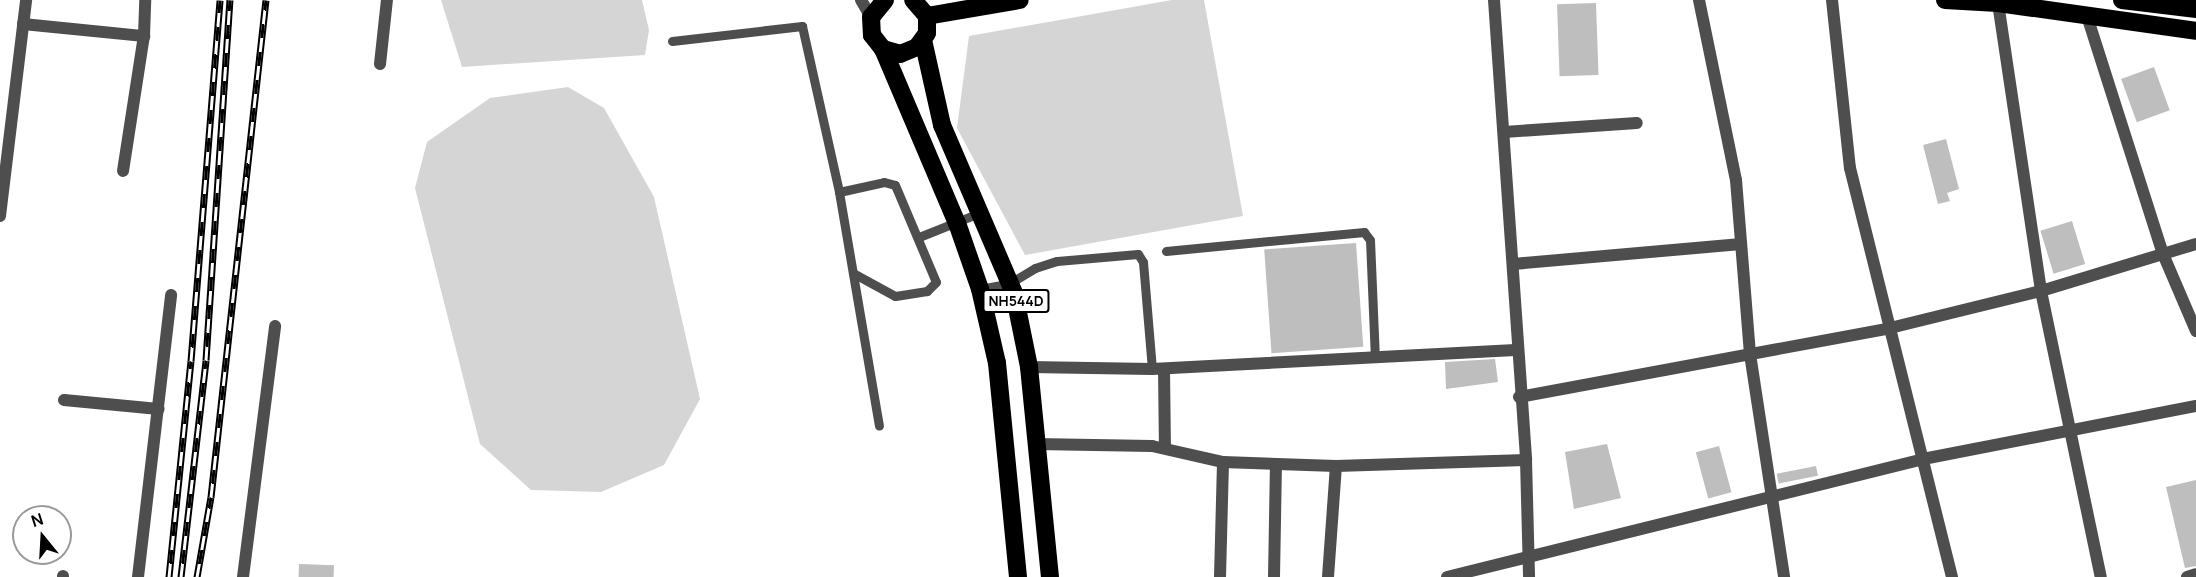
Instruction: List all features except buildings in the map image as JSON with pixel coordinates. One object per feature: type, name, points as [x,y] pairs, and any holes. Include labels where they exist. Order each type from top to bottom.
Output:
[{"type":"highway","points":[[871,17],[885,0]]},
{"type":"highway","points":[[913,0],[927,16],[1020,0]]},
{"type":"highway","points":[[1945,0],[1998,3],[2196,31]]},
{"type":"highway","points":[[2122,0],[2180,3],[2196,9]]},
{"type":"highway","name":"NH544D","points":[[927,16],[923,40],[942,125],[1010,283],[1029,367],[1050,577]]},
{"type":"highway","name":"NH544D","points":[[871,17],[872,35],[883,49],[957,222],[980,289],[997,363],[1018,577]]},
{"type":"highway","points":[[883,49],[909,52],[923,40]]},
{"type":"street","points":[[0,216],[4,153],[26,0]]},
{"type":"street","points":[[123,171],[144,36],[145,0]]},
{"type":"street","points":[[380,64],[387,0]]},
{"type":"street","points":[[861,0],[871,17]]},
{"type":"street","points":[[1494,0],[1513,264],[1519,397],[1526,460],[1529,577]]},
{"type":"street","points":[[1699,0],[1736,180],[1750,354],[1784,577]]},
{"type":"street","points":[[1832,0],[1850,168],[1952,577]]},
{"type":"street","points":[[1998,3],[2041,291],[2073,431],[2101,577]]},
{"type":"street","points":[[2087,16],[2163,254],[2196,331]]},
{"type":"street","points":[[23,24],[144,36]]},
{"type":"street","points":[[1504,132],[1636,123]]},
{"type":"street","points":[[1513,264],[1741,244]]},
{"type":"street","points":[[1519,397],[1890,328],[2041,291],[2196,244]]},
{"type":"street","points":[[138,577],[171,295]]},
{"type":"street","points":[[243,577],[275,326]]},
{"type":"street","points":[[1029,367],[1158,369],[1516,350]]},
{"type":"street","points":[[1158,369],[1165,448]]},
{"type":"street","points":[[64,400],[159,409]]},
{"type":"street","points":[[1447,577],[1528,555],[1772,498],[1923,459],[2196,406]]},
{"type":"street","points":[[1036,444],[1165,448],[1223,462],[1336,466],[1526,460]]},
{"type":"street","points":[[1220,577],[1223,462]]},
{"type":"street","points":[[1274,577],[1276,464]]},
{"type":"street","points":[[1328,577],[1336,466]]},
{"type":"street","points":[[2187,577],[2196,574]]},
{"type":"lane","points":[[672,41],[802,26],[838,192],[879,426]]},
{"type":"lane","points":[[838,192],[884,182],[895,185],[919,237],[936,282],[927,291],[895,296],[853,273]]},
{"type":"lane","points":[[919,237],[979,213]]},
{"type":"lane","points":[[1166,251],[1364,232],[1370,240],[1375,357]]},
{"type":"lane","points":[[980,289],[1010,283],[1035,268],[1058,261],[1138,254],[1143,261],[1158,369]]},
{"type":"shaded area","points":[[441,0],[642,0],[649,30],[645,55],[462,67]]},
{"type":"shaded area","points":[[1172,0],[1204,0],[1243,216],[1025,255],[957,128],[969,36]]},
{"type":"shaded area","points":[[568,87],[604,108],[654,197],[700,399],[664,465],[601,492],[531,490],[480,444],[415,188],[427,142],[490,98]]},
{"type":"railway","points":[[169,577],[191,361],[220,0]]},
{"type":"railway","points":[[181,577],[206,360],[230,0]]},
{"type":"railway","points":[[197,577],[211,497],[266,0]]}]
